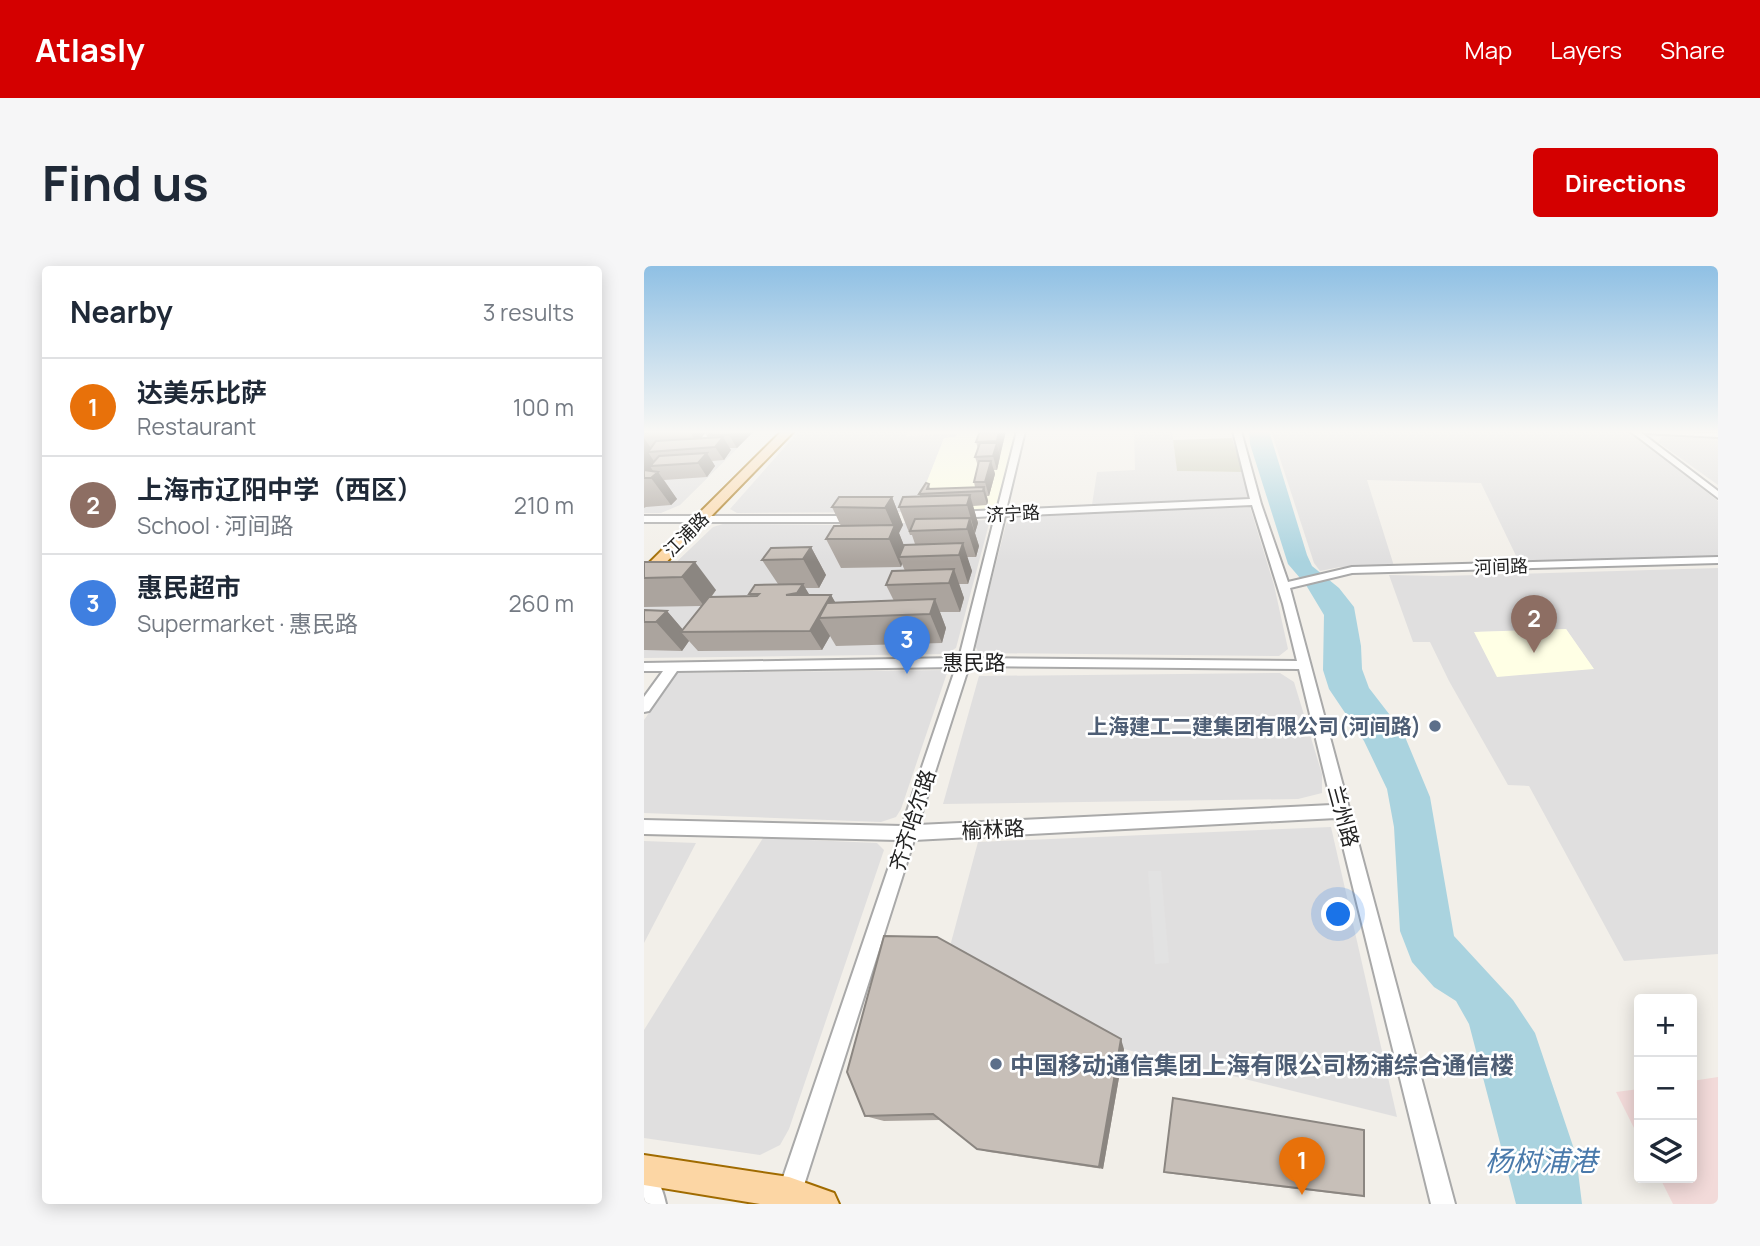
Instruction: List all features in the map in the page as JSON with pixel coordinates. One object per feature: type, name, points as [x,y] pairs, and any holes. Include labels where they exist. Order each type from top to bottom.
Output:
[{"type":"main road","name":"江浦路","points":[[644,577],[735,475]]},
{"type":"main road","name":"江浦路","points":[[644,562],[742,475]]},
{"type":"main road","points":[[644,1170],[785,1200],[823,1204]]},
{"type":"street","name":"齐齐哈尔路","points":[[785,1200],[964,662],[1010,475]]},
{"type":"street","name":"兰州路","points":[[1249,475],[1285,586],[1443,1204]]},
{"type":"street","points":[[1691,475],[1718,495]]},
{"type":"street","name":"济宁路","points":[[942,516],[1256,502]]},
{"type":"street","points":[[644,519],[867,518]]},
{"type":"street","name":"河间路","points":[[1285,586],[1352,570],[1718,560]]},
{"type":"street","name":"惠民路","points":[[644,667],[964,662],[1304,664]]},
{"type":"street","points":[[644,707],[674,666]]},
{"type":"street","name":"榆林路","points":[[644,827],[908,833],[1342,811]]},
{"type":"street","points":[[644,1180],[653,1193],[654,1204]]},
{"type":"shaded area","points":[[644,475],[711,475],[680,505],[661,513],[644,513]]},
{"type":"shaded area","points":[[760,475],[930,475],[915,512],[737,513],[730,509]]},
{"type":"shaded area","points":[[930,475],[1004,475],[997,504],[987,509],[915,512]]},
{"type":"shaded area","points":[[1097,475],[1244,475],[1253,501],[1092,505]]},
{"type":"shaded area","points":[[1285,475],[1685,475],[1718,501],[1718,557],[1519,562],[1481,483],[1367,480],[1394,566],[1340,567],[1320,571],[1314,563]]},
{"type":"shaded area","points":[[1704,475],[1718,475],[1718,485]]},
{"type":"shaded area","points":[[1250,507],[1274,585],[1288,649],[1279,656],[979,653],[975,646],[1006,524],[1010,519],[1020,515]]},
{"type":"shaded area","points":[[990,520],[956,648],[946,654],[644,658],[644,593],[713,527],[723,524],[841,525]]},
{"type":"shaded area","points":[[1718,568],[1718,954],[1624,961],[1529,786],[1508,785],[1430,642],[1413,642],[1389,575],[1443,576]],"holes":[[[1566,629],[1593,668],[1475,632]]]},
{"type":"shaded area","points":[[1566,629],[1594,669],[1497,677],[1474,632]]},
{"type":"shaded area","points":[[948,670],[896,817],[881,822],[644,813],[644,720],[677,673]]},
{"type":"shaded area","points":[[1280,673],[1294,682],[1322,774],[1322,793],[1298,799],[943,804],[979,676]]},
{"type":"shaded area","points":[[1331,827],[1397,1117],[1124,1049],[949,950],[978,842]]},
{"type":"shaded area","points":[[763,838],[877,843],[884,850],[789,1129],[780,1145],[760,1155],[644,1138],[644,1030]]},
{"type":"shaded area","points":[[644,841],[696,843],[644,943]]},
{"type":"shaded area","points":[[1148,871],[1161,871],[1169,963],[1155,964]]},
{"type":"shaded area","points":[[1718,1077],[1718,1204],[1673,1204],[1662,1183],[1697,1183],[1697,1080]]},
{"type":"shaded area","points":[[1634,1090],[1634,1128],[1616,1092]]},
{"type":"water","name":"杨树浦港","points":[[1260,475],[1282,475],[1312,566],[1339,588],[1354,607],[1362,669],[1369,688],[1403,732],[1430,797],[1454,936],[1513,1000],[1535,1033],[1576,1155],[1582,1204],[1516,1204],[1469,1024],[1456,1001],[1434,987],[1412,962],[1400,931],[1394,827],[1387,789],[1364,741],[1329,689],[1323,670],[1324,615],[1306,585],[1288,564]]},
{"type":"building","points":[[976,475],[987,475],[985,482],[974,482]]},
{"type":"building","points":[[926,483],[929,484],[927,489],[984,487],[983,491],[919,494]]},
{"type":"building","points":[[970,495],[967,505],[899,507],[903,497]]},
{"type":"building","points":[[839,497],[892,497],[885,508],[832,507]]},
{"type":"building","points":[[970,518],[967,529],[910,531],[915,519]]},
{"type":"building","points":[[895,525],[889,539],[826,539],[834,526]]},
{"type":"building","points":[[963,543],[959,555],[899,557],[904,545]]},
{"type":"building","points":[[811,547],[803,559],[762,560],[771,548]]},
{"type":"building","points":[[644,562],[695,562],[682,577],[644,578]]},
{"type":"building","points":[[954,569],[949,583],[886,585],[892,571]]},
{"type":"building","points":[[803,584],[797,593],[786,595],[831,595],[810,631],[681,632],[709,597],[757,596],[759,594],[749,594],[755,585]]},
{"type":"building","points":[[935,599],[930,614],[819,618],[827,603]]},
{"type":"building","points":[[644,610],[667,611],[656,622],[644,622]]},
{"type":"building","name":"中国移动通信集团上海有限公司杨浦综合通信楼","points":[[884,936],[937,937],[1121,1039],[1099,1167],[977,1149],[933,1114],[865,1116],[847,1072]]},
{"type":"building","points":[[1173,1098],[1364,1130],[1364,1196],[1164,1172]]},
{"type":"place","name":"上海市辽阳中学（西区）","points":[[1534,653]]},
{"type":"place","name":"惠民超市","points":[[907,674]]},
{"type":"place","name":"上海建工二建集团有限公司(河间路)","points":[[1435,726]]},
{"type":"place","name":"中国移动通信集团上海有限公司杨浦综合通信楼","points":[[996,1064]]},
{"type":"place","name":"达美乐比萨","points":[[1302,1195]]}]
